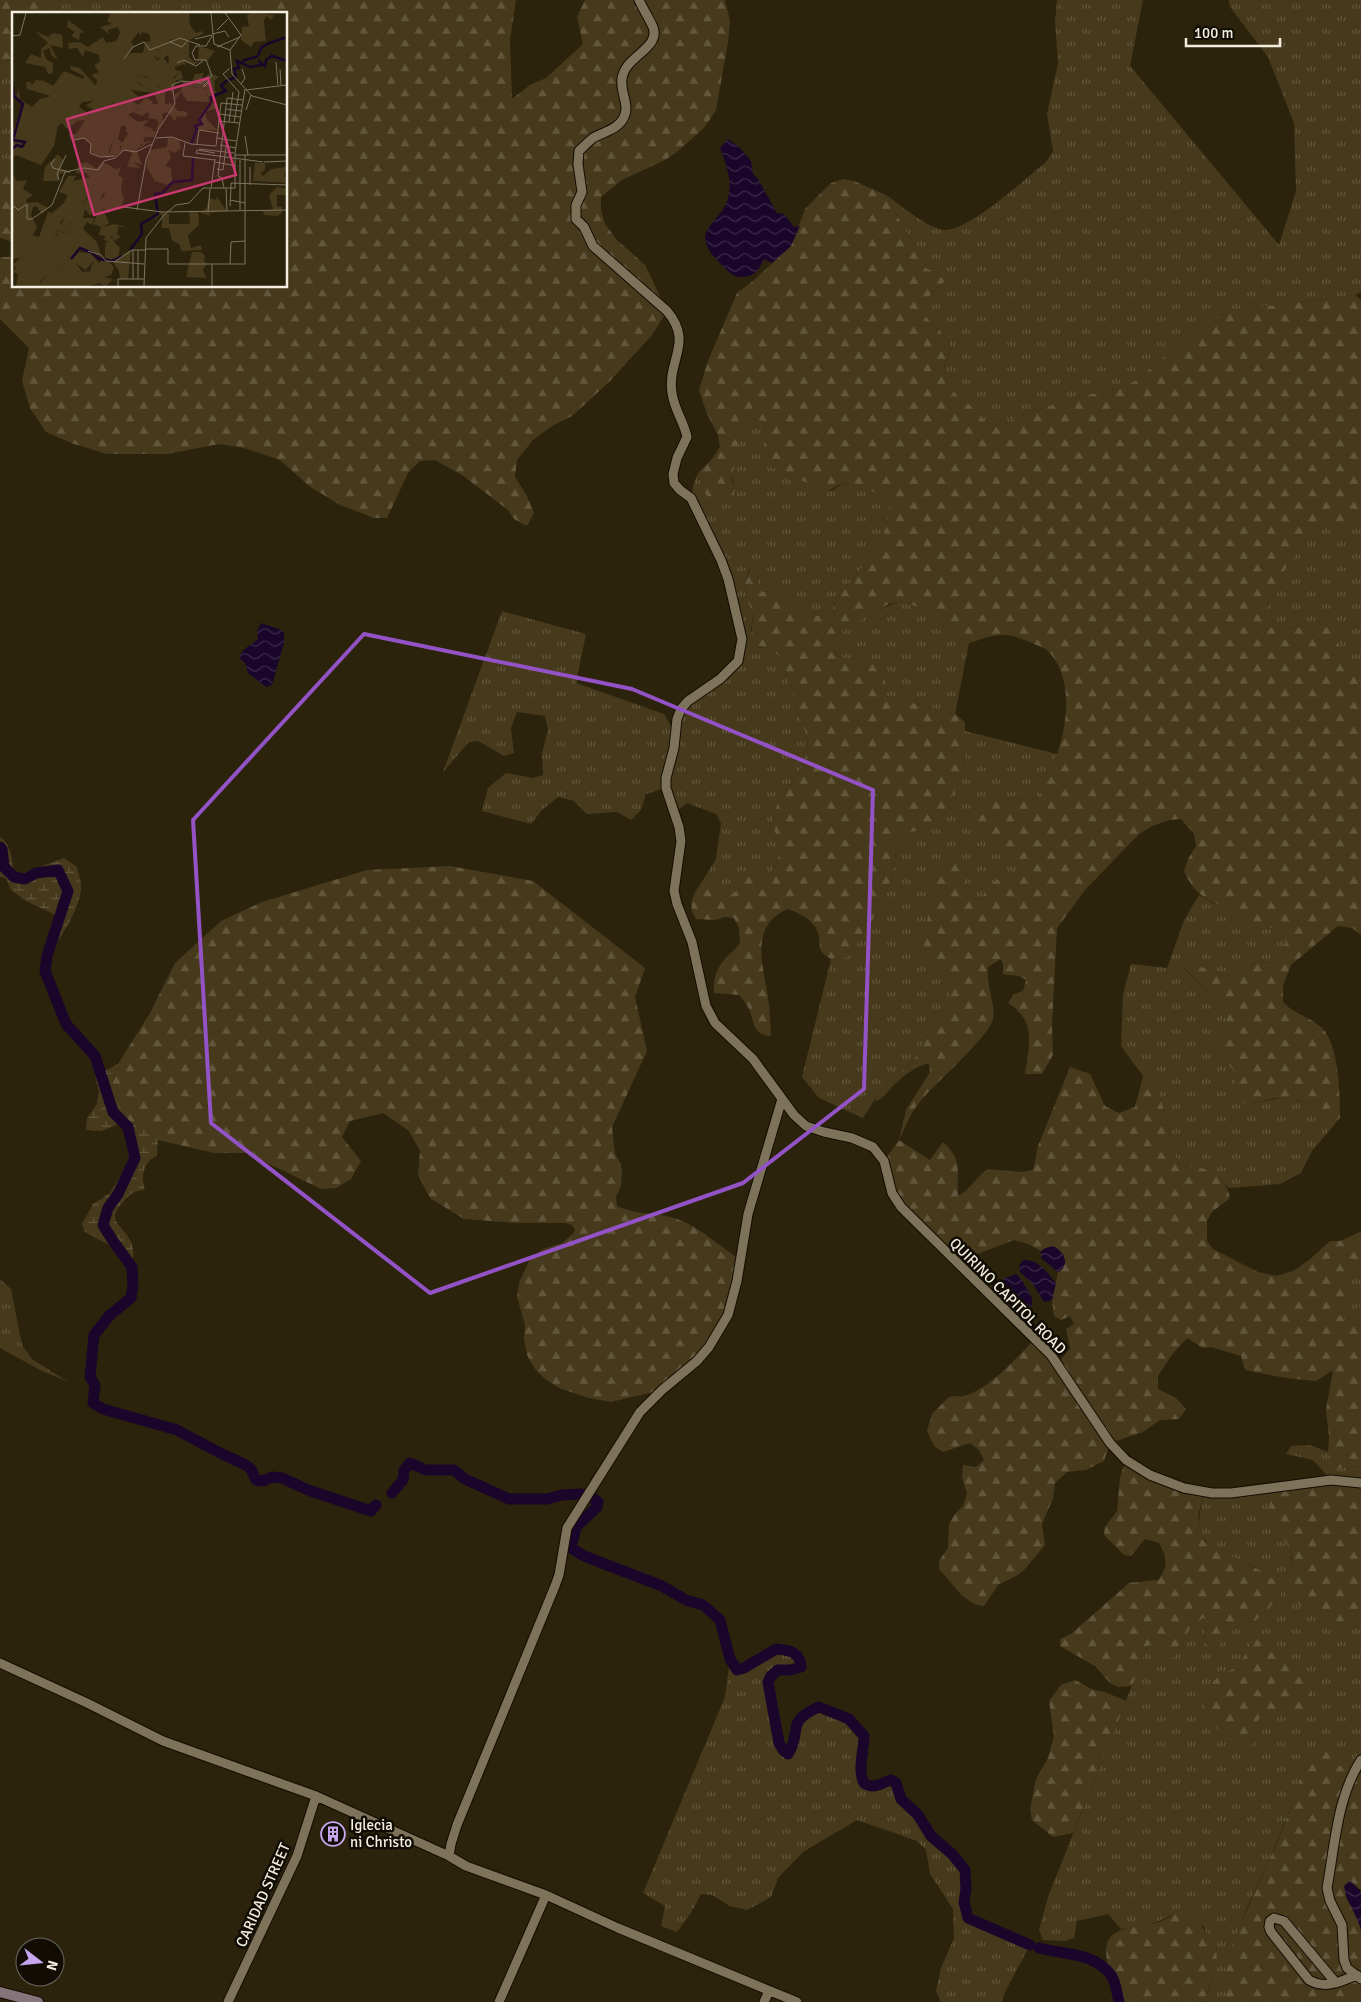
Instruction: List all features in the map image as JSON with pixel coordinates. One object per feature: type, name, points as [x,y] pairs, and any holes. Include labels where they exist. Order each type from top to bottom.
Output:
[{"type":"main road","points":[[0,1992],[38,2002]]},
{"type":"street","name":"QUIRINO CAPITOL ROAD","points":[[639,0],[653,29],[654,39],[649,47],[633,58],[625,67],[622,80],[627,105],[624,117],[612,129],[591,139],[579,151],[578,164],[582,192],[576,205],[576,219],[584,227],[592,246],[667,311],[679,330],[679,350],[671,370],[671,385],[674,405],[679,412],[686,438],[675,466],[673,474],[674,483],[691,498],[721,560],[728,579],[742,639],[738,661],[707,689],[688,701],[680,709],[674,732],[674,748],[666,778],[666,788],[679,827],[680,842],[674,891],[676,904],[692,942],[706,1006],[715,1023],[753,1059],[794,1115],[806,1126],[852,1138],[873,1147],[884,1161],[892,1193],[901,1207],[1051,1355],[1110,1443],[1126,1460],[1150,1475],[1184,1488],[1212,1493],[1231,1493],[1331,1480],[1361,1483]]},
{"type":"street","points":[[449,1856],[457,1826],[555,1586],[567,1528],[640,1412],[709,1347],[728,1315],[737,1281],[748,1214],[782,1099]]},
{"type":"street","points":[[0,1664],[87,1703],[163,1741],[316,1796],[449,1856],[472,1869],[546,1895],[618,1928],[797,2002]]},
{"type":"street","points":[[1359,1977],[1347,1968],[1344,1960],[1342,1925],[1330,1901],[1327,1888],[1344,1794],[1352,1774],[1361,1760]]},
{"type":"street","name":"CARIDAD STREET","points":[[228,2002],[297,1856],[316,1796]]},
{"type":"street","points":[[499,2002],[546,1895]]},
{"type":"street","points":[[1336,1983],[1284,1922],[1274,1918],[1270,1920],[1271,1932],[1309,1980],[1320,1985],[1336,1983],[1359,1977]]},
{"type":"street","points":[[764,2002],[769,1990]]},
{"type":"highlighted area","points":[[364,634],[632,689],[873,790],[864,1089],[743,1183],[430,1293],[211,1123],[193,820]]},
{"type":"green space","points":[[0,0],[49,0],[41,12],[12,12],[12,60],[0,61]]},
{"type":"green space","points":[[49,0],[264,0],[260,12],[41,12]]},
{"type":"green space","points":[[264,0],[516,0],[510,40],[512,99],[530,85],[546,78],[583,44],[577,17],[585,0],[725,0],[730,21],[716,110],[704,128],[677,152],[665,160],[622,180],[601,197],[601,210],[605,224],[617,240],[645,265],[667,311],[652,335],[610,381],[572,416],[552,426],[533,440],[517,460],[515,477],[527,496],[534,513],[527,526],[514,519],[508,510],[462,475],[435,460],[420,461],[408,473],[387,518],[374,518],[340,505],[309,486],[280,460],[244,448],[219,444],[167,454],[107,454],[74,444],[46,432],[30,408],[22,381],[29,348],[0,319],[0,257],[12,257],[12,288],[288,288],[288,12],[260,12]]},
{"type":"green space","points":[[1057,0],[1143,0],[1130,66],[1279,245],[1296,191],[1294,123],[1268,57],[1230,7],[1229,0],[1361,0],[1361,292],[1355,295],[1230,311],[1181,343],[1135,381],[1112,391],[1083,395],[1025,414],[1008,422],[1002,429],[987,423],[972,407],[953,392],[946,382],[944,369],[950,353],[950,347],[944,336],[922,312],[925,300],[945,281],[937,272],[927,269],[886,195],[931,226],[945,230],[956,228],[982,213],[1046,162],[1053,151],[1047,114],[1058,63],[1055,22]]},
{"type":"green space","points":[[12,60],[12,155],[0,163],[0,61]]},
{"type":"green space","points":[[12,155],[12,241],[0,238],[0,163]]},
{"type":"green space","points":[[843,179],[854,181],[886,195],[927,269],[937,272],[945,281],[925,300],[922,312],[949,343],[950,353],[944,369],[946,382],[987,423],[1002,429],[1008,422],[1025,414],[1083,395],[1112,391],[1135,381],[1181,343],[1230,311],[1355,295],[1361,300],[1361,515],[1330,524],[1305,540],[1271,591],[1265,613],[1269,627],[1281,630],[1315,625],[1329,627],[1355,676],[1361,683],[1361,935],[1352,928],[1338,926],[1291,965],[1283,986],[1283,1002],[1292,1010],[1317,1024],[1328,1036],[1337,1071],[1340,1118],[1326,1115],[1299,1100],[1274,1098],[1253,1104],[1242,1103],[1234,1092],[1236,1074],[1214,1046],[1227,1023],[1223,1006],[1185,968],[1195,965],[1225,975],[1239,973],[1256,962],[1275,963],[1282,956],[1286,942],[1275,928],[1258,929],[1248,925],[1241,912],[1214,903],[1194,888],[1184,871],[1188,859],[1196,846],[1194,834],[1181,819],[1169,820],[1152,826],[1138,835],[1085,890],[1057,928],[1052,1026],[1053,1055],[1042,1074],[1025,1074],[1029,1034],[1023,1018],[1008,1003],[1014,994],[1023,991],[1026,980],[1019,976],[1003,974],[1001,959],[988,967],[988,980],[994,1015],[989,1028],[920,1102],[899,1140],[906,1110],[930,1072],[929,1063],[907,1074],[882,1098],[877,1101],[875,1100],[915,1058],[938,1018],[944,1013],[950,996],[947,982],[914,941],[927,921],[931,897],[928,876],[942,873],[951,858],[965,863],[966,881],[972,898],[982,899],[988,884],[1004,877],[1023,878],[1023,869],[1006,851],[985,842],[975,834],[972,817],[982,801],[994,798],[1037,799],[1046,783],[1060,746],[1066,705],[1065,685],[1059,667],[1045,649],[1020,638],[1003,635],[992,636],[969,643],[950,634],[931,612],[902,601],[889,604],[846,628],[837,637],[833,651],[841,658],[872,661],[884,667],[886,696],[955,714],[965,722],[964,761],[953,795],[936,826],[907,833],[895,841],[895,865],[887,892],[869,926],[847,957],[831,959],[824,954],[820,950],[818,931],[812,922],[793,911],[788,909],[776,916],[768,925],[763,935],[761,947],[769,1002],[771,1036],[757,1031],[748,1007],[739,995],[714,993],[715,977],[720,965],[740,944],[739,928],[734,918],[696,919],[691,908],[693,897],[705,877],[714,891],[726,897],[738,890],[742,878],[751,867],[760,874],[771,875],[778,860],[779,844],[772,822],[777,805],[804,764],[808,741],[781,658],[770,650],[751,643],[753,613],[747,600],[744,586],[751,568],[760,574],[758,584],[760,591],[778,593],[790,600],[797,610],[808,617],[830,614],[841,594],[880,542],[888,518],[889,504],[876,493],[866,489],[843,484],[829,490],[823,490],[768,465],[763,451],[766,431],[764,421],[745,418],[734,464],[732,481],[735,490],[734,495],[709,498],[703,491],[698,473],[712,459],[720,447],[718,435],[707,414],[699,390],[708,361],[737,293],[791,246],[805,209],[831,183]]},
{"type":"green space","points":[[745,418],[764,421],[766,431],[763,451],[831,491],[842,484],[863,486],[881,496],[889,504],[885,531],[880,542],[841,594],[830,614],[808,617],[797,610],[790,600],[778,593],[760,591],[750,568],[744,586],[747,600],[753,613],[751,631],[758,647],[774,650],[781,658],[808,741],[804,764],[777,805],[773,822],[779,844],[778,860],[771,875],[760,874],[742,878],[738,890],[726,897],[714,891],[705,877],[716,859],[721,823],[716,814],[687,803],[675,812],[666,788],[646,794],[641,810],[631,820],[617,812],[587,814],[574,801],[558,797],[542,810],[531,824],[482,811],[488,788],[506,773],[533,778],[543,775],[542,753],[548,730],[545,716],[517,712],[511,728],[514,753],[504,756],[478,741],[469,742],[443,772],[502,611],[586,634],[576,683],[664,714],[674,731],[681,709],[730,669],[740,649],[728,579],[691,498],[698,473],[703,491],[735,490],[733,481],[734,463]]},
{"type":"green space","points":[[1361,515],[1361,683],[1315,625],[1281,630],[1269,627],[1265,613],[1271,591],[1305,540],[1330,524]]},
{"type":"green space","points":[[902,601],[931,612],[950,634],[969,643],[955,714],[886,696],[872,661],[842,658],[833,651],[837,636],[841,631],[878,610]]},
{"type":"green space","points":[[965,731],[1057,754],[1048,781],[1037,799],[994,798],[982,801],[985,842],[1006,851],[1023,869],[1023,879],[1004,877],[988,884],[983,899],[972,898],[966,881],[965,863],[942,873],[928,876],[931,897],[927,921],[914,941],[947,982],[950,996],[944,1014],[938,1018],[915,1058],[877,1096],[863,1118],[819,1098],[802,1077],[831,959],[847,957],[881,904],[887,892],[894,868],[895,841],[907,833],[936,826],[958,783],[964,763]]},
{"type":"green space","points":[[0,837],[9,849],[14,873],[20,874],[64,858],[77,867],[81,881],[78,902],[66,928],[52,950],[57,932],[58,916],[26,901],[11,890],[6,878],[0,877]]},
{"type":"green space","points":[[450,866],[533,881],[645,968],[635,997],[647,1051],[612,1127],[615,1154],[621,1164],[622,1174],[621,1186],[616,1197],[617,1206],[631,1211],[674,1218],[701,1231],[740,1259],[734,1297],[709,1347],[662,1390],[611,1402],[589,1398],[559,1388],[544,1378],[535,1369],[527,1355],[524,1339],[525,1325],[517,1297],[519,1283],[530,1259],[543,1249],[562,1243],[574,1233],[575,1229],[572,1225],[565,1223],[515,1223],[464,1219],[430,1198],[418,1175],[420,1151],[409,1131],[383,1113],[350,1121],[342,1137],[361,1161],[351,1179],[336,1188],[321,1189],[246,1153],[214,1153],[158,1140],[146,1128],[124,1120],[111,1089],[118,1064],[150,1013],[175,963],[221,921],[262,902],[367,870]]},
{"type":"green space","points":[[1199,895],[1213,903],[1242,912],[1258,929],[1275,928],[1286,942],[1282,956],[1275,963],[1256,962],[1239,973],[1225,975],[1195,965],[1185,969],[1223,1006],[1227,1023],[1214,1046],[1236,1074],[1253,1104],[1288,1098],[1340,1118],[1312,1151],[1301,1173],[1280,1184],[1229,1188],[1213,1173],[1203,1169],[1181,1167],[1170,1146],[1169,1124],[1155,1083],[1143,1076],[1121,1046],[1123,994],[1131,964],[1167,968],[1184,920]]},
{"type":"green space","points":[[118,1064],[111,1089],[124,1120],[146,1128],[158,1140],[157,1156],[149,1161],[144,1170],[145,1190],[132,1194],[119,1207],[116,1213],[116,1222],[130,1240],[133,1250],[133,1259],[122,1261],[113,1247],[85,1232],[82,1224],[93,1204],[110,1193],[130,1156],[130,1135],[119,1124],[101,1131],[86,1130],[87,1118],[97,1104],[99,1092],[95,1076]]},
{"type":"green space","points":[[1070,1067],[1090,1074],[1105,1106],[1119,1113],[1135,1107],[1143,1076],[1155,1083],[1169,1124],[1170,1146],[1181,1167],[1201,1168],[1212,1172],[1224,1183],[1229,1193],[1230,1198],[1212,1212],[1207,1221],[1207,1241],[1213,1249],[1258,1272],[1276,1276],[1293,1271],[1309,1260],[1330,1241],[1340,1241],[1361,1233],[1361,1260],[1347,1288],[1338,1314],[1347,1321],[1361,1305],[1361,1466],[1338,1468],[1328,1452],[1329,1437],[1326,1410],[1333,1370],[1316,1381],[1286,1378],[1245,1370],[1241,1356],[1211,1347],[1203,1348],[1187,1338],[1171,1356],[1158,1376],[1158,1389],[1176,1398],[1186,1409],[1179,1419],[1160,1420],[1143,1432],[1110,1443],[1104,1461],[1086,1470],[1067,1472],[1055,1483],[1053,1498],[1042,1524],[1045,1545],[1018,1575],[998,1585],[984,1606],[964,1597],[939,1569],[939,1561],[948,1548],[949,1524],[963,1506],[967,1493],[962,1477],[963,1465],[976,1467],[984,1460],[979,1450],[970,1443],[943,1452],[934,1446],[927,1431],[932,1414],[949,1397],[964,1396],[984,1387],[1035,1339],[1058,1364],[1070,1348],[1066,1329],[1074,1324],[1070,1316],[1061,1320],[1054,1316],[1052,1300],[1058,1272],[1063,1269],[1064,1255],[1058,1250],[1051,1247],[1041,1251],[1028,1244],[1014,1240],[975,1255],[949,1247],[913,1220],[901,1207],[884,1161],[899,1140],[930,1160],[943,1142],[954,1155],[958,1167],[958,1196],[988,1169],[1020,1172],[1033,1170],[1038,1146]]},
{"type":"green space","points":[[1361,1260],[1361,1305],[1347,1321],[1338,1314],[1347,1288]]},
{"type":"green space","points":[[0,1279],[11,1289],[22,1345],[32,1359],[68,1382],[40,1370],[0,1348]]},
{"type":"green space","points":[[1310,1445],[1328,1452],[1338,1468],[1361,1466],[1361,1483],[1331,1480],[1313,1460],[1286,1454],[1291,1446]]},
{"type":"green space","points":[[1126,1460],[1150,1475],[1204,1492],[1198,1516],[1204,1540],[1217,1549],[1262,1571],[1281,1585],[1281,1596],[1255,1621],[1241,1624],[1224,1637],[1216,1650],[1206,1652],[1204,1639],[1206,1619],[1203,1618],[1192,1625],[1173,1657],[1162,1648],[1148,1645],[1132,1686],[1118,1687],[1110,1683],[1095,1666],[1060,1646],[1060,1639],[1071,1634],[1129,1583],[1158,1580],[1164,1570],[1166,1562],[1159,1543],[1145,1539],[1131,1556],[1124,1555],[1104,1535],[1105,1527],[1117,1511],[1120,1477]]},
{"type":"green space","points":[[1308,1482],[1361,1483],[1361,1627],[1317,1615],[1299,1604],[1293,1595],[1290,1584],[1291,1553],[1274,1521],[1267,1489]]},
{"type":"green space","points":[[1267,1489],[1274,1522],[1289,1545],[1292,1571],[1290,1583],[1327,1618],[1361,1627],[1361,1760],[1355,1770],[1347,1766],[1338,1766],[1331,1755],[1295,1797],[1269,1861],[1247,1908],[1226,1964],[1227,2002],[1204,2002],[1214,1974],[1216,1945],[1208,1937],[1204,1927],[1177,1913],[1149,1925],[1121,1929],[1108,1914],[1077,1921],[1074,1938],[1065,1941],[1043,1940],[1039,1930],[1048,1897],[1148,1645],[1162,1648],[1173,1657],[1192,1625],[1202,1618],[1206,1618],[1204,1639],[1206,1651],[1216,1650],[1224,1637],[1241,1624],[1255,1621],[1281,1596],[1262,1571],[1208,1543],[1200,1529],[1199,1520],[1204,1492]]},
{"type":"green space","points":[[1265,1637],[1299,1665],[1307,1678],[1312,1693],[1305,1711],[1292,1714],[1277,1710],[1263,1714],[1255,1724],[1253,1745],[1241,1745],[1228,1738],[1207,1717],[1204,1708],[1205,1700],[1215,1679],[1239,1666],[1252,1641]]},
{"type":"green space","points":[[776,1649],[786,1650],[796,1655],[799,1658],[801,1667],[790,1670],[778,1670],[771,1676],[768,1682],[779,1743],[783,1750],[789,1753],[795,1739],[798,1722],[808,1712],[819,1707],[849,1719],[864,1736],[861,1772],[864,1783],[874,1786],[891,1780],[896,1783],[901,1799],[918,1815],[932,1837],[952,1854],[965,1870],[966,1890],[964,1902],[968,1918],[1030,1945],[1005,1992],[1002,2002],[941,2002],[936,1991],[941,1968],[954,1938],[953,1909],[930,1874],[926,1850],[917,1841],[857,1820],[803,1852],[778,1878],[771,1897],[747,1910],[730,1906],[712,1895],[701,1894],[691,1913],[677,1932],[661,1926],[665,1906],[643,1893],[725,1697],[730,1659],[737,1670],[744,1668]]},
{"type":"green space","points":[[1075,1680],[1093,1690],[1105,1692],[1126,1701],[1073,1833],[1053,1837],[1032,1820],[1030,1809],[1036,1779],[1048,1758],[1054,1736],[1049,1701],[1061,1685]]},
{"type":"green space","points":[[1326,1740],[1338,1766],[1347,1766],[1361,1774],[1361,1891],[1351,1881],[1345,1896],[1359,1922],[1361,1930],[1361,2002],[1227,2002],[1223,1981],[1226,1964],[1238,1930],[1277,1843],[1295,1797],[1308,1754]]},
{"type":"green space","points":[[1177,1913],[1194,1917],[1216,1945],[1217,1962],[1204,2002],[1116,2002],[1106,1950],[1111,1936],[1123,1929],[1155,1923]]},
{"type":"water","points":[[728,139],[741,149],[751,161],[753,174],[758,179],[777,213],[784,214],[794,227],[800,226],[791,246],[772,263],[764,259],[754,274],[743,277],[733,275],[728,271],[710,252],[706,242],[706,234],[709,227],[721,213],[729,193],[729,176],[720,148]]},
{"type":"water","points":[[261,623],[279,629],[284,633],[284,643],[272,685],[266,687],[248,673],[245,663],[239,658],[244,649],[258,639],[257,631]]},
{"type":"water","points":[[1053,1246],[1063,1255],[1065,1262],[1062,1269],[1058,1272],[1041,1258],[1041,1251]]},
{"type":"water","points":[[1023,1260],[1029,1260],[1038,1264],[1056,1283],[1052,1300],[1044,1302],[1033,1284],[1020,1272],[1019,1265]]},
{"type":"water","points":[[1016,1274],[1032,1299],[1031,1305],[1021,1316],[996,1291],[1003,1279]]},
{"type":"water","points":[[1350,1881],[1361,1891],[1361,1930],[1345,1892],[1344,1886]]},
{"type":"waterway","points":[[0,847],[2,849],[4,867],[14,877],[25,879],[36,873],[58,870],[68,891],[47,956],[45,971],[66,1024],[95,1056],[113,1112],[128,1127],[135,1158],[118,1194],[108,1208],[103,1225],[132,1267],[133,1284],[131,1298],[110,1315],[94,1335],[90,1377],[95,1385],[93,1403],[103,1409],[177,1430],[244,1464],[251,1469],[256,1480],[263,1481],[272,1477],[282,1478],[308,1490],[371,1511],[376,1505]]},
{"type":"waterway","points":[[392,1493],[403,1480],[404,1470],[410,1463],[426,1470],[454,1470],[465,1479],[509,1499],[547,1499],[562,1495],[586,1495]]},
{"type":"waterway","points":[[593,1498],[598,1502],[597,1507],[576,1527],[571,1548],[584,1556],[662,1586],[686,1600],[703,1605],[720,1620],[730,1659],[737,1670],[744,1668],[776,1649],[790,1651],[796,1655],[799,1658],[801,1667],[790,1670],[778,1670],[771,1676],[768,1682],[779,1743],[783,1750],[788,1754],[798,1722],[808,1712],[819,1707],[849,1719],[864,1736],[861,1766],[864,1783],[871,1786],[891,1780],[896,1783],[901,1799],[918,1815],[931,1836],[952,1854],[965,1870],[966,1889],[964,1902],[968,1918],[1030,1945]]},
{"type":"waterway","points":[[1039,1948],[1078,1955],[1096,1962],[1113,1978],[1119,2002]]},
{"type":"place","name":"Iglecia ni Christo","points":[[333,1834]]}]
